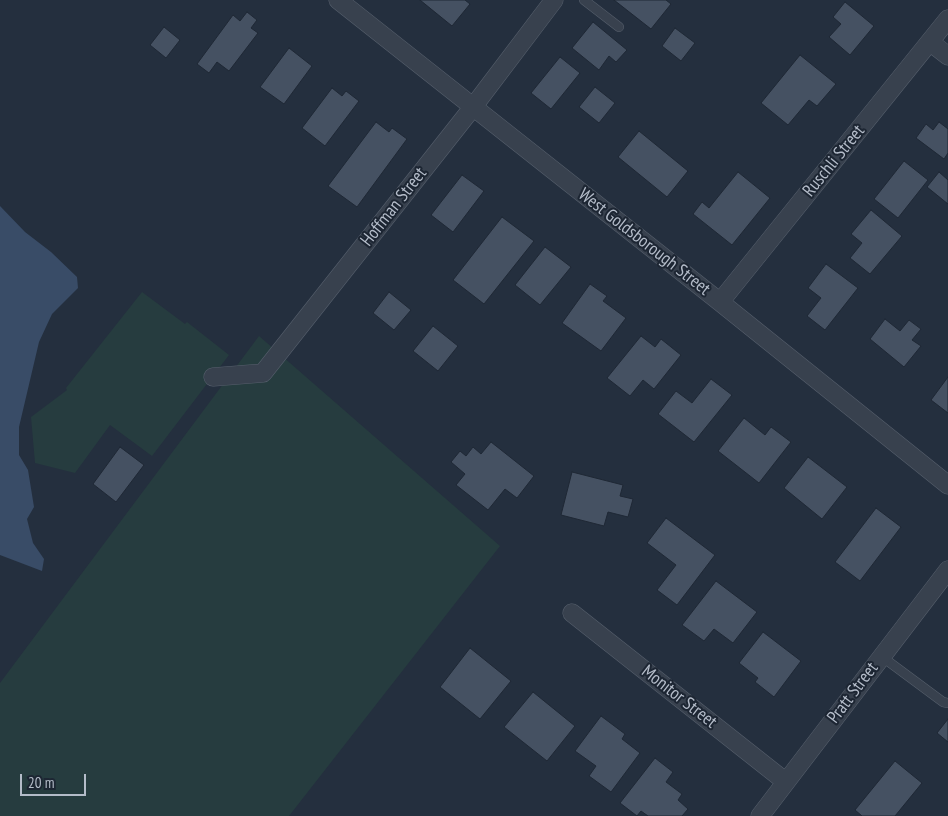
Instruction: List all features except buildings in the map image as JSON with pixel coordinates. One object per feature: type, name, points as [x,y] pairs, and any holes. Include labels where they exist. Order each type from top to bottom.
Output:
[{"type":"street","name":"West Goldsborough Street","points":[[338,0],[948,485]]},
{"type":"street","name":"Hoffman Street","points":[[213,377],[263,373],[473,108],[554,0]]},
{"type":"street","name":"Ruschli Street","points":[[720,302],[948,19]]},
{"type":"street","points":[[930,42],[948,56]]},
{"type":"street","name":"Pratt Street","points":[[760,816],[948,570]]},
{"type":"street","name":"Monitor Street","points":[[572,613],[786,782]]},
{"type":"lane","points":[[584,0],[619,27]]},
{"type":"lane","points":[[881,656],[943,702],[948,703]]},
{"type":"green space","points":[[142,292],[185,324],[187,322],[229,355],[152,456],[110,425],[75,473],[35,463],[31,417],[67,390],[66,388]]},
{"type":"green space","points":[[259,336],[500,546],[289,816],[0,816],[0,683]]},
{"type":"water","points":[[0,206],[25,232],[51,252],[77,277],[78,288],[52,314],[39,342],[19,427],[19,455],[28,470],[34,507],[27,519],[33,543],[44,559],[42,571],[0,555]]}]
